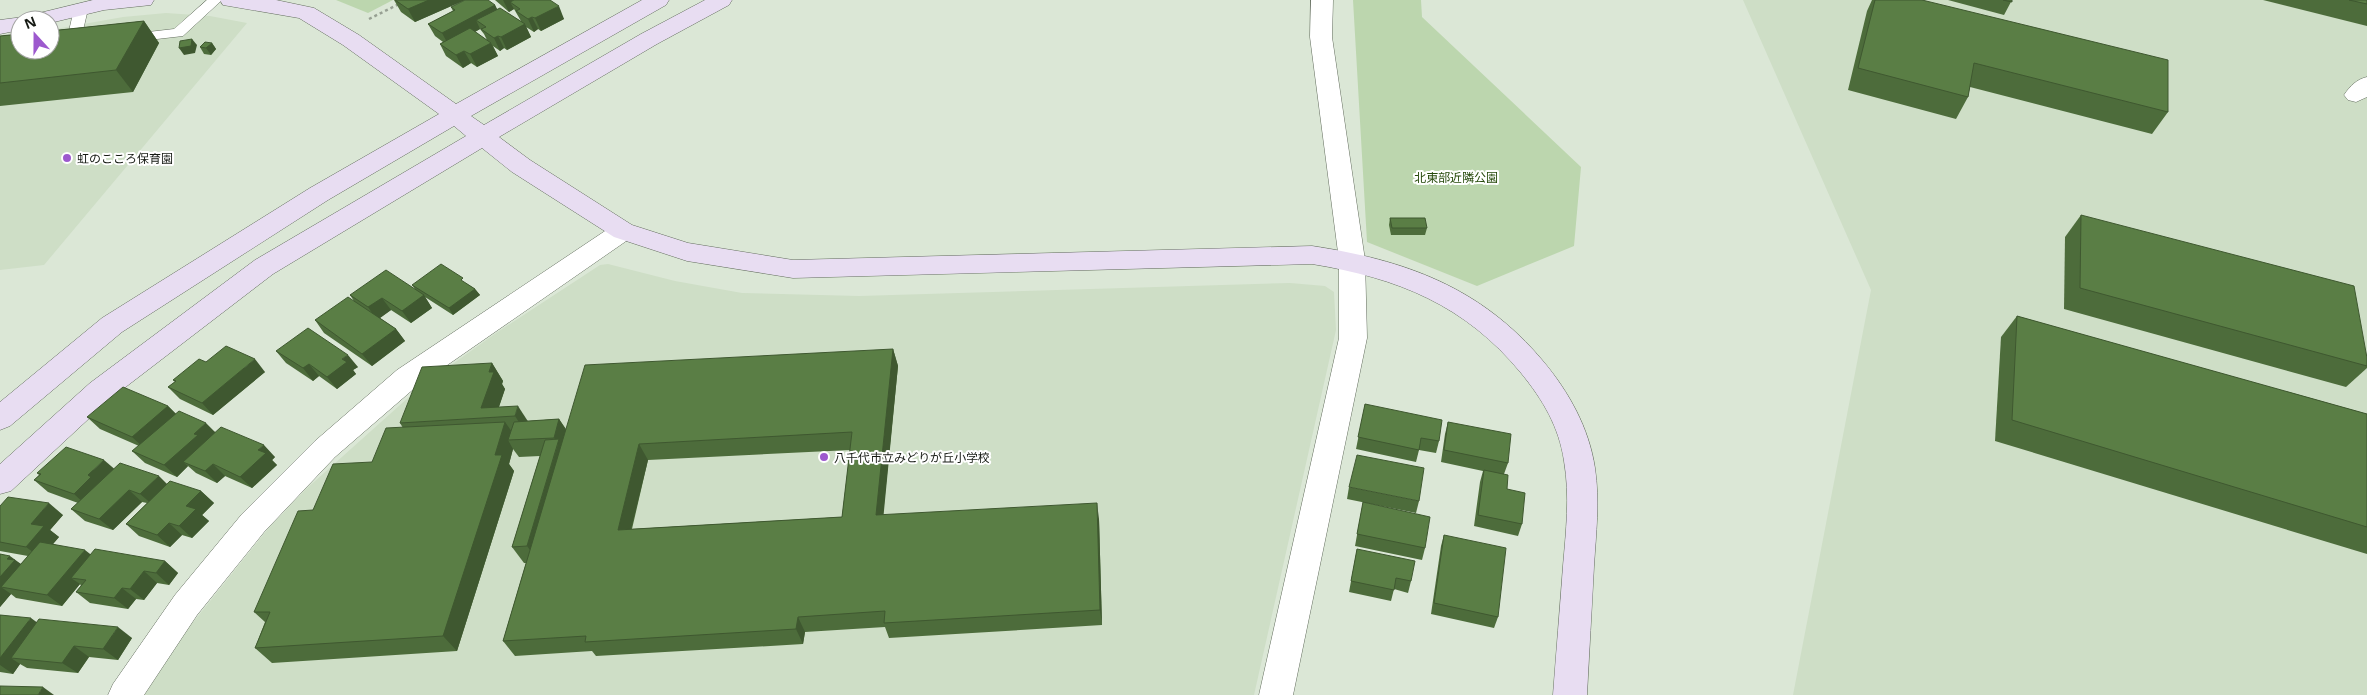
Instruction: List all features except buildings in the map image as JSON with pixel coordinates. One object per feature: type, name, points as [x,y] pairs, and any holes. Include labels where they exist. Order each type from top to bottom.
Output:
[{"type":"street","points":[[60,14],[104,4],[143,0]]},
{"type":"street","points":[[232,0],[260,3],[306,13],[351,40],[455,115],[521,166],[624,230],[686,252],[793,269],[1312,255],[1352,260],[1406,276],[1446,294],[1494,326],[1524,355],[1556,400],[1572,433],[1581,474],[1584,504],[1570,695]]},
{"type":"street","points":[[0,418],[112,325],[319,194],[658,0]]},
{"type":"street","points":[[0,482],[108,386],[151,351],[264,267],[649,39],[721,0]]},
{"type":"street","points":[[1276,695],[1353,338],[1352,260],[1321,37],[1322,0]]},
{"type":"street","points":[[125,695],[186,605],[253,523],[324,449],[407,378],[624,230]]},
{"type":"lane","points":[[122,39],[178,32],[215,0]]},
{"type":"lane","points":[[81,9],[73,44],[92,42]]},
{"type":"path","points":[[367,20],[407,0]]},
{"type":"shaded area","points":[[1743,0],[2367,0],[2367,695],[1793,695],[1871,290]]},
{"type":"shaded area","name":"虹のこころ保育園","points":[[166,13],[210,16],[247,23],[44,265],[0,270],[0,43],[10,46],[10,60],[60,60],[60,28],[123,17]]},
{"type":"shaded area","name":"八千代市立みどりが丘小学校","points":[[608,264],[675,281],[742,293],[859,296],[1290,283],[1325,286],[1334,292],[1336,330],[1254,695],[144,695],[186,631],[267,530],[305,490],[419,388],[496,333],[600,265]]},
{"type":"green space","points":[[336,0],[393,0],[368,13]]},
{"type":"green space","name":"北東部近隣公園","points":[[1353,0],[1421,0],[1422,17],[1581,167],[1574,246],[1477,286],[1367,242]]},
{"type":"place","name":"虹のこころ保育園","points":[[67,158]]},
{"type":"place","name":"八千代市立みどりが丘小学校","points":[[824,457]]}]
